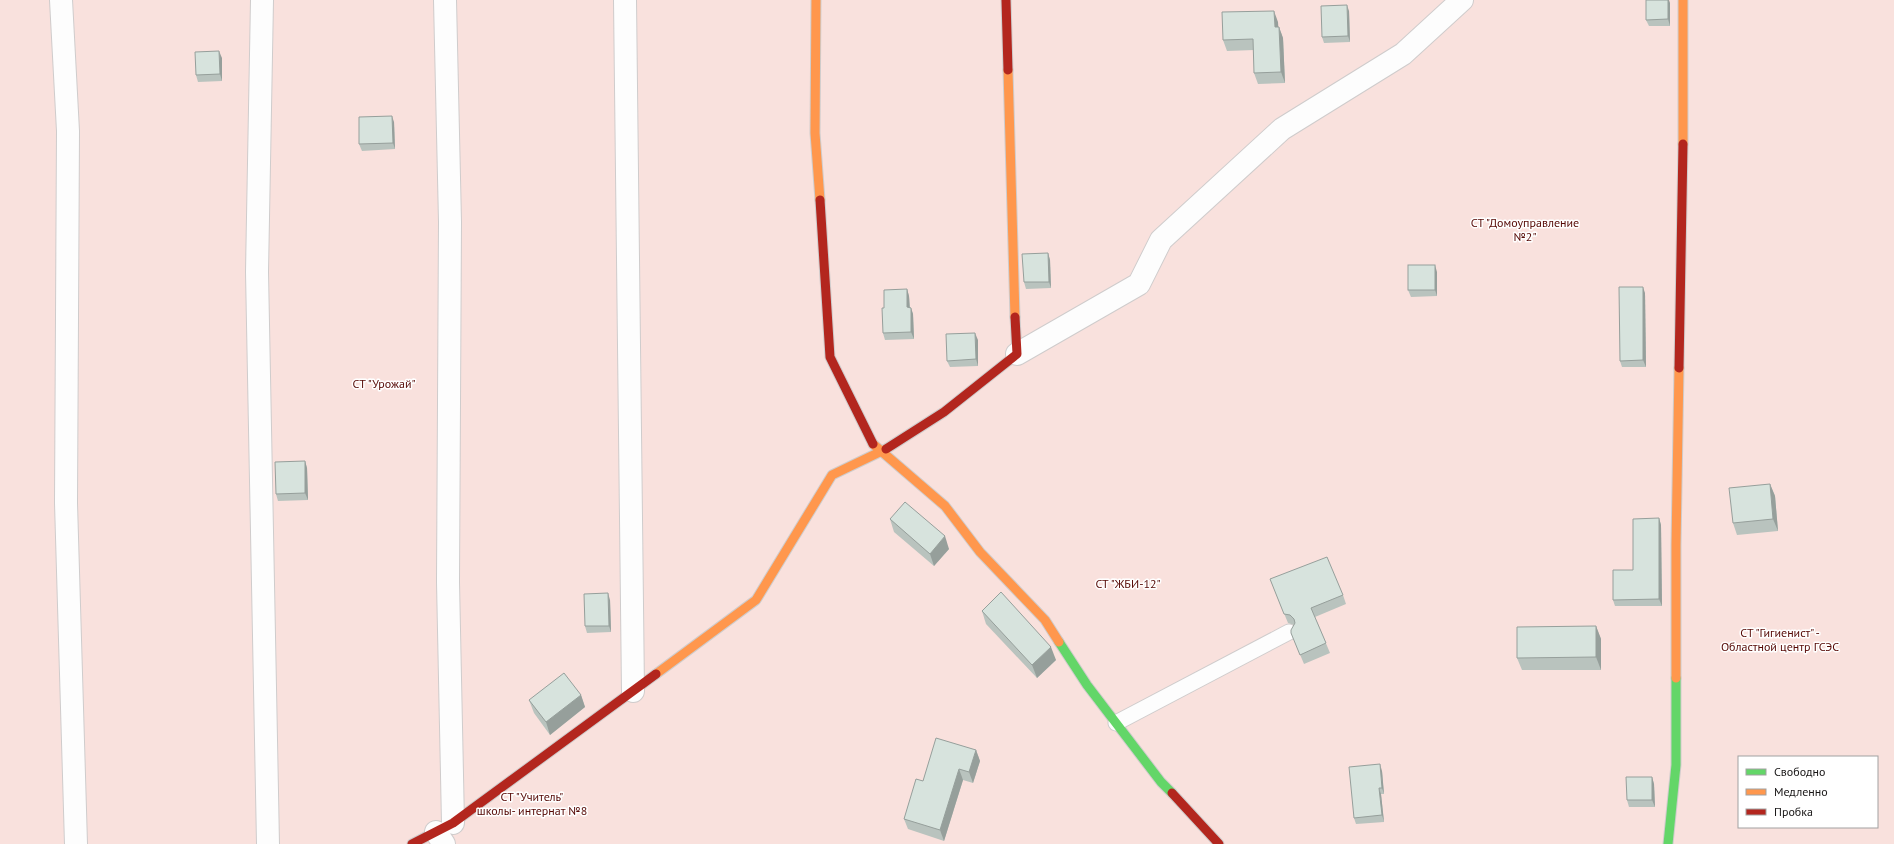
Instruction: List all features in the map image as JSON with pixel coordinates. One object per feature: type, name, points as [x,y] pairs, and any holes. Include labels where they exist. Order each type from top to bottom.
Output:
[{"type":"street","points":[[62,0],[68,131],[66,503],[76,844]]},
{"type":"street","points":[[262,0],[257,272],[268,844]]},
{"type":"street","points":[[444,833],[448,582],[450,222],[445,0]]},
{"type":"street","points":[[625,0],[633,691]]},
{"type":"street","points":[[816,0],[815,133],[830,357],[874,445],[945,506],[980,552],[1045,620],[1087,685],[1161,782],[1219,844]]},
{"type":"street","points":[[1006,0],[1012,259],[1017,354]]},
{"type":"street","points":[[412,844],[444,833],[756,600],[832,476],[882,452],[944,412],[1017,354],[1139,284],[1161,240],[1282,129],[1403,54],[1462,0]]},
{"type":"street","points":[[1668,844],[1676,765],[1676,545],[1683,189],[1683,0]]},
{"type":"lane","points":[[1116,723],[1289,632]]},
{"type":"green space","points":[[0,0],[1894,0],[1894,844],[0,844]]},
{"type":"building","points":[[1646,0],[1668,0],[1668,19],[1646,20]]},
{"type":"building","points":[[1347,5],[1348,36],[1322,37],[1321,6]]},
{"type":"building","points":[[1274,11],[1275,27],[1279,27],[1281,72],[1254,73],[1253,39],[1223,40],[1222,12]]},
{"type":"building","points":[[219,51],[220,74],[196,75],[195,52]]},
{"type":"building","points":[[392,116],[393,143],[359,144],[359,117]]},
{"type":"building","points":[[1048,253],[1049,282],[1024,282],[1022,254]]},
{"type":"building","points":[[1408,265],[1435,265],[1435,290],[1408,290]]},
{"type":"building","points":[[1619,287],[1643,287],[1643,360],[1620,361]]},
{"type":"building","points":[[907,289],[907,307],[911,308],[911,332],[883,333],[882,308],[884,308],[884,290]]},
{"type":"building","points":[[975,333],[976,359],[947,361],[946,334]]},
{"type":"building","points":[[305,461],[305,493],[276,494],[275,462]]},
{"type":"building","points":[[1770,484],[1773,519],[1733,523],[1729,488]]},
{"type":"building","points":[[905,502],[945,536],[930,554],[890,519]]},
{"type":"building","points":[[1659,518],[1659,599],[1613,600],[1613,570],[1633,570],[1633,519]]},
{"type":"building","points":[[1327,557],[1343,595],[1311,608],[1326,643],[1300,655],[1291,633],[1295,623],[1294,619],[1290,615],[1284,614],[1270,579]]},
{"type":"building","points":[[1001,592],[1051,647],[1032,665],[982,611]]},
{"type":"building","points":[[608,593],[609,626],[585,626],[584,594]]},
{"type":"building","points":[[1596,626],[1596,657],[1517,658],[1517,627]]},
{"type":"building","points":[[564,673],[581,695],[546,722],[529,700]]},
{"type":"building","points":[[936,738],[976,750],[969,772],[959,769],[940,830],[904,819],[916,779],[923,781]]},
{"type":"building","points":[[1380,764],[1382,788],[1379,788],[1382,815],[1354,818],[1349,767]]},
{"type":"building","points":[[1626,777],[1652,777],[1652,800],[1627,800]]},
{"type":"traffic: fast","points":[[1059,642],[1087,685],[1161,782],[1172,793]]},
{"type":"traffic: fast","points":[[1668,844],[1676,765],[1676,678]]},
{"type":"traffic: slow","points":[[816,0],[815,133],[820,200]]},
{"type":"traffic: slow","points":[[1683,0],[1683,144]]},
{"type":"traffic: slow","points":[[1008,70],[1015,317]]},
{"type":"traffic: slow","points":[[1676,678],[1676,545],[1679,368]]},
{"type":"traffic: slow","points":[[873,444],[945,506],[980,552],[1045,620],[1059,642]]},
{"type":"traffic: slow","points":[[656,674],[756,600],[832,475],[886,449]]},
{"type":"traffic: jam","points":[[1006,0],[1008,70]]},
{"type":"traffic: jam","points":[[1679,368],[1683,144]]},
{"type":"traffic: jam","points":[[820,200],[830,357],[873,444]]},
{"type":"traffic: jam","points":[[886,449],[944,412],[1017,354],[1015,317]]},
{"type":"traffic: jam","points":[[412,844],[453,823],[656,674]]},
{"type":"traffic: jam","points":[[1172,793],[1219,844]]},
{"type":"park label","name":"СТ \"Домоуправление №2\"","points":[[1525,230]]},
{"type":"park label","name":"СТ \"Урожай\"","points":[[384,384]]},
{"type":"park label","name":"СТ \"ЖБИ-12\"","points":[[1128,584]]},
{"type":"park label","name":"СТ \"Гигиенист\" - Областной центр ГСЭС","points":[[1780,640]]},
{"type":"park label","name":"СТ \"Учитель\" школы- интернат №8","points":[[532,804]]}]
